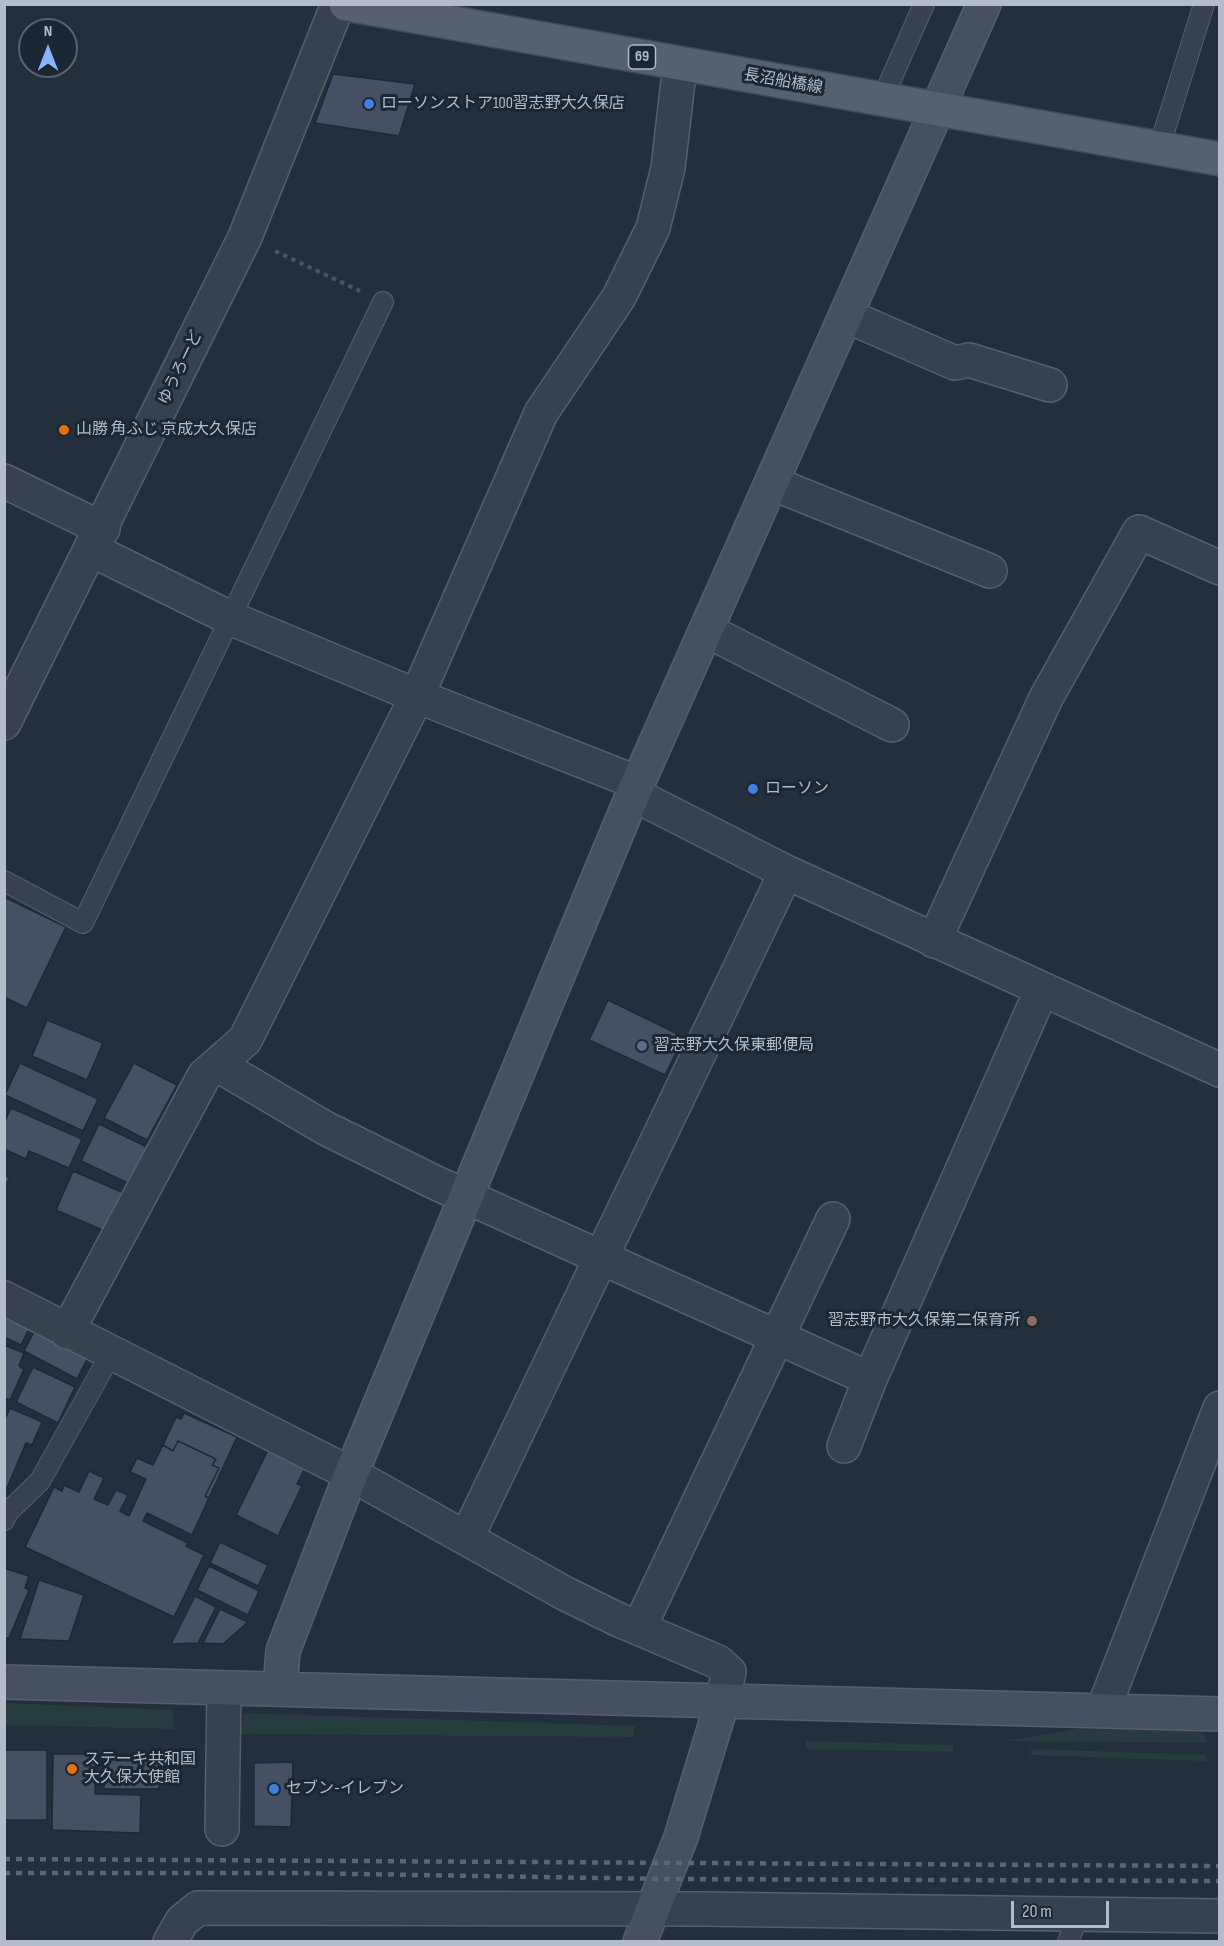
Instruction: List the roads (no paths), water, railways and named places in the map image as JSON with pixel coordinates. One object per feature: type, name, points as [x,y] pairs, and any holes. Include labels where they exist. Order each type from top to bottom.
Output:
[{"type":"main road","name":"長沼船橋線","points":[[346,4],[1220,159]]},
{"type":"street","name":"ゆうろーど","points":[[4,723],[98,539],[245,237],[338,4]]},
{"type":"street","points":[[279,1689],[283,1651],[351,1474],[636,788],[984,4]]},
{"type":"street","points":[[67,1332],[204,1076],[245,1040],[417,696],[541,413],[619,297],[653,228],[668,168],[680,64]]},
{"type":"street","points":[[847,316],[955,363],[969,360],[1050,385]]},
{"type":"street","points":[[4,481],[230,618],[636,788],[786,872],[1041,991],[1220,1070]]},
{"type":"street","points":[[772,483],[990,571]]},
{"type":"street","points":[[934,941],[1047,698],[1139,532],[1220,568]]},
{"type":"street","points":[[706,630],[892,725]]},
{"type":"street","points":[[467,1537],[786,872]]},
{"type":"street","points":[[844,1446],[870,1379],[1041,991]]},
{"type":"street","points":[[218,1065],[325,1128],[466,1197],[870,1379]]},
{"type":"street","points":[[639,1628],[833,1219]]},
{"type":"street","points":[[4,1298],[67,1332],[351,1474],[564,1593],[725,1667],[729,1672],[722,1703],[681,1838],[640,1941]]},
{"type":"street","points":[[1103,1710],[1220,1408]]},
{"type":"street","points":[[4,1682],[722,1703],[1220,1714]]},
{"type":"street","points":[[222,1829],[224,1688]]},
{"type":"street","points":[[170,1941],[182,1921],[198,1908],[653,1910],[1074,1927],[1220,1916]]},
{"type":"lane","points":[[888,86],[924,4]]},
{"type":"lane","points":[[1159,148],[1204,4]]},
{"type":"lane","points":[[4,880],[83,923],[383,302]]},
{"type":"lane","points":[[4,1520],[8,1512],[40,1481],[111,1354]]},
{"type":"railway","points":[[4,1859],[1220,1866]]},
{"type":"railway","points":[[4,1873],[295,1873],[664,1879],[1220,1881]]},
{"type":"place","name":"ローソンストア100習志野大久保店","points":[[369,104]]},
{"type":"place","name":"山勝 角ふじ 京成大久保店","points":[[64,430]]},
{"type":"place","name":"ローソン","points":[[753,789]]},
{"type":"place","name":"習志野大久保東郵便局","points":[[642,1046]]},
{"type":"place","name":"習志野市大久保第二保育所","points":[[1032,1321]]},
{"type":"place","name":"ステーキ共和国 大久保大使館","points":[[72,1769]]},
{"type":"place","name":"セブン-イレブン","points":[[274,1789]]}]
